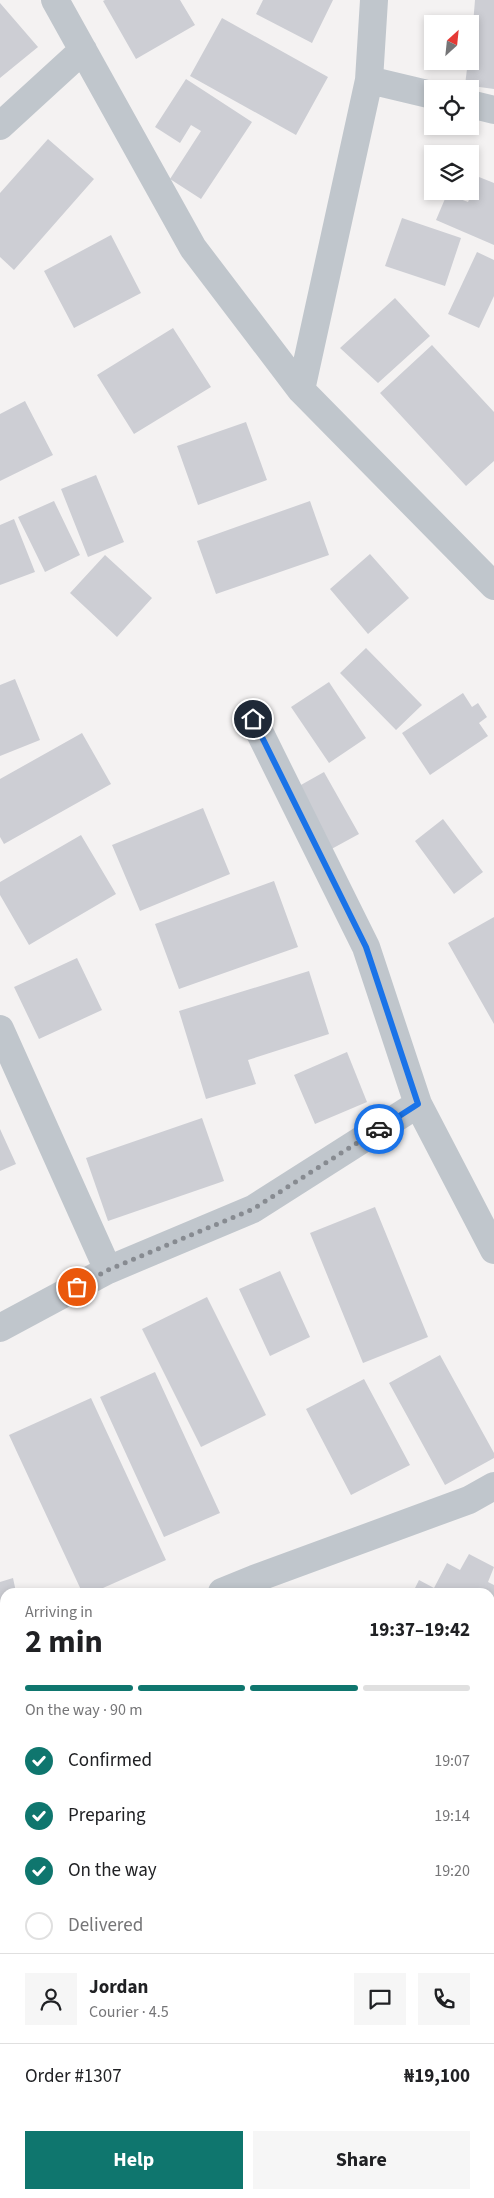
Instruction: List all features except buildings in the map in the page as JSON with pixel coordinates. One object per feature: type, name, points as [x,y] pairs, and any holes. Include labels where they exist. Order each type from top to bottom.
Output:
[{"type":"street","points":[[55,0],[193,248],[300,390],[494,586]]},
{"type":"street","points":[[300,390],[369,80],[374,0]]},
{"type":"street","points":[[0,126],[83,50]]},
{"type":"street","points":[[369,80],[424,93]]},
{"type":"street","points":[[479,106],[494,110]]},
{"type":"street","points":[[253,719],[366,947],[418,1104],[494,1250]]},
{"type":"street","points":[[0,1029],[108,1270]]},
{"type":"street","points":[[0,1328],[108,1270],[253,1209],[418,1104]]},
{"type":"street","points":[[232,1588],[469,1500],[494,1486]]},
{"type":"way so far","points":[[77,1287],[108,1270],[253,1209],[379,1129]]},
{"type":"route","points":[[253,719],[366,947],[418,1104],[379,1129]]}]
